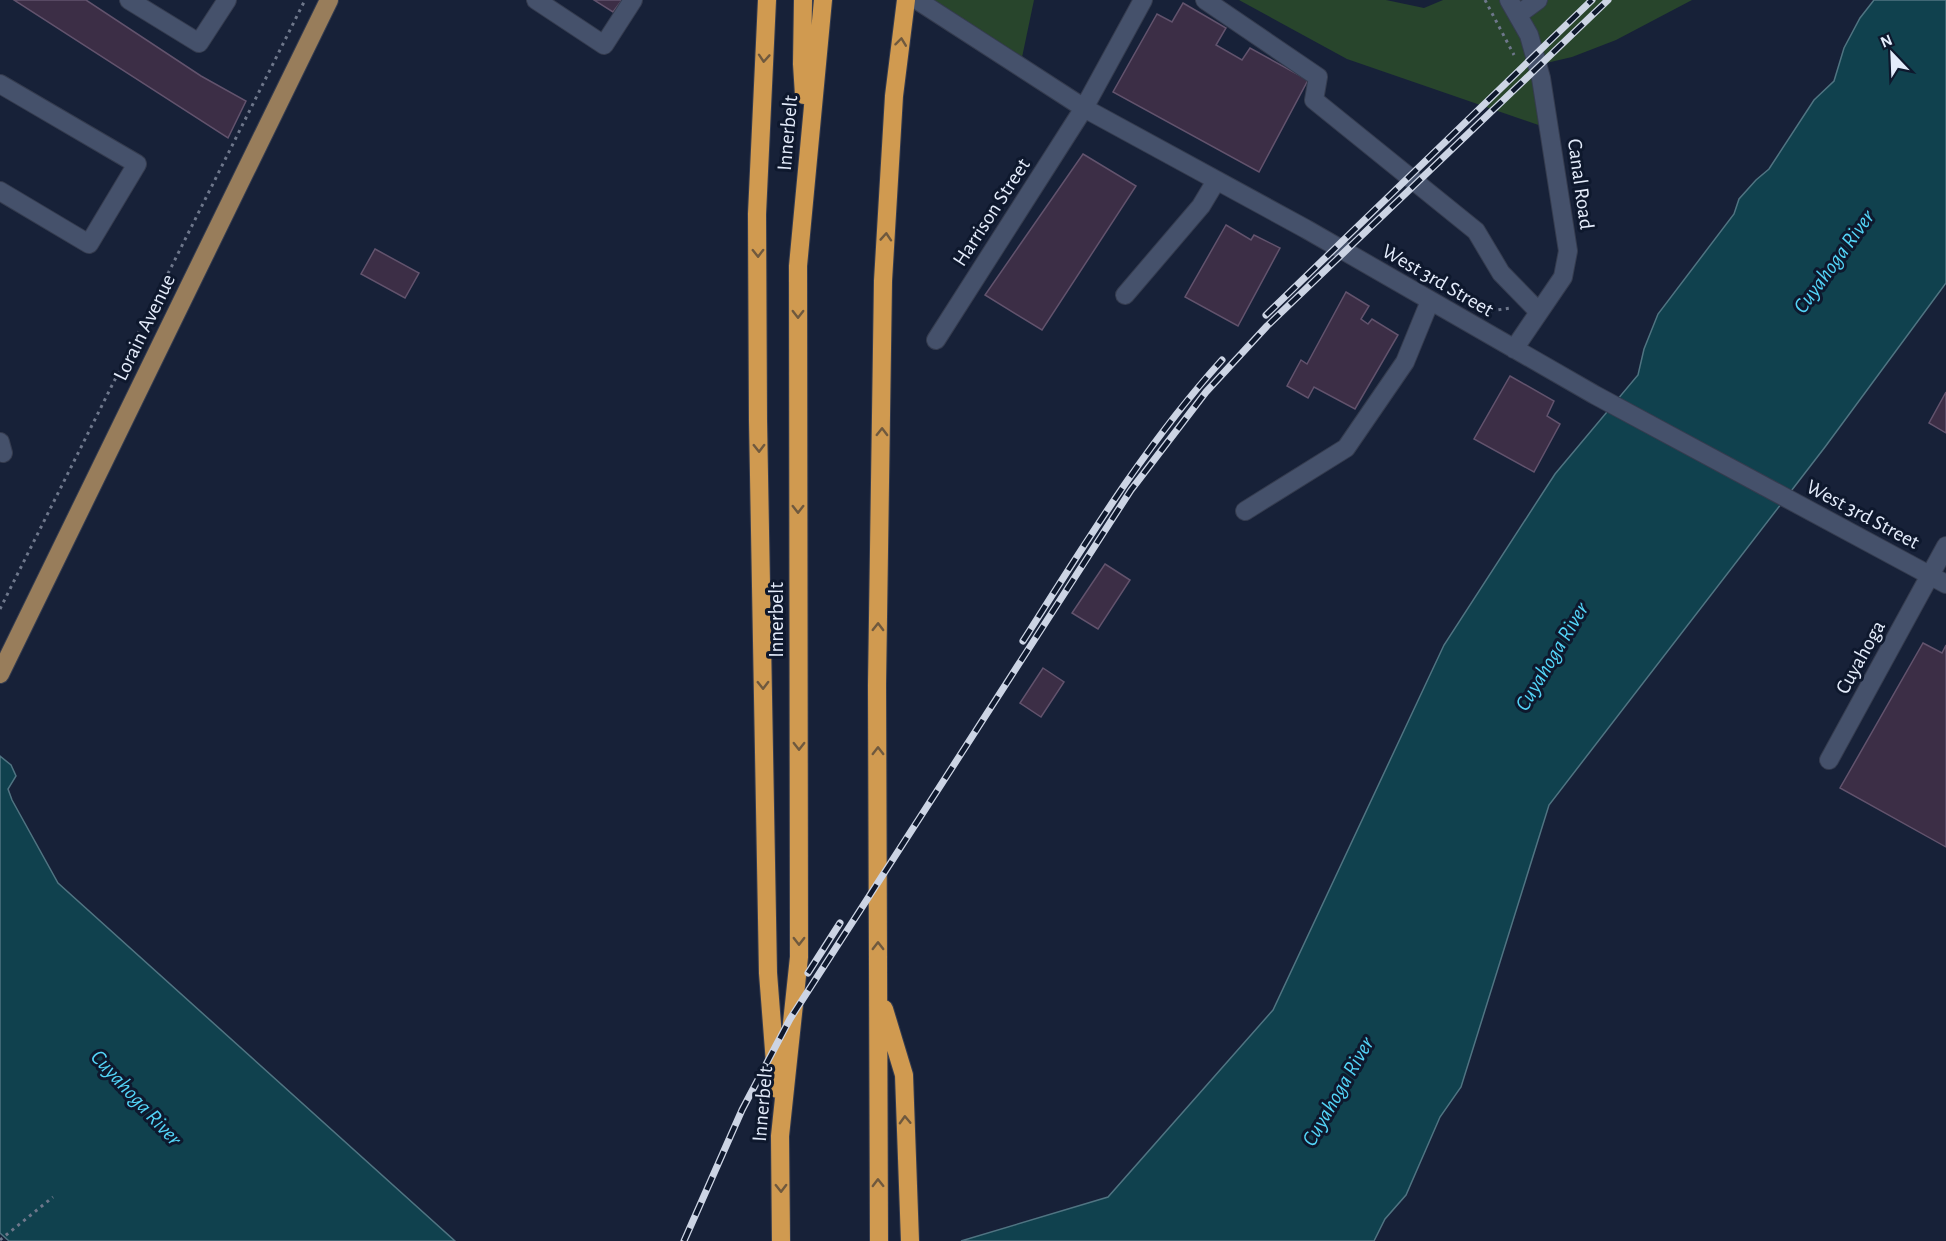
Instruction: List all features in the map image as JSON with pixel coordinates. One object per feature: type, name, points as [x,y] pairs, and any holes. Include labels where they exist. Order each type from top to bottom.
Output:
[{"type":"highway","points":[[767,0],[757,214],[758,420],[768,974],[780,1136]]},
{"type":"highway","points":[[803,0],[802,64],[807,151]]},
{"type":"highway","name":"Innerbelt","points":[[782,1241],[780,1136],[799,957],[798,278],[807,151],[823,0]]},
{"type":"highway","points":[[879,1241],[877,685],[883,281],[894,96],[906,0]]},
{"type":"highway","points":[[878,988],[904,1075],[910,1241]]},
{"type":"main road","name":"Lorain Avenue","points":[[0,674],[329,0]]},
{"type":"street","points":[[129,0],[199,43],[227,0]]},
{"type":"street","points":[[536,0],[604,45],[633,0]]},
{"type":"street","name":"West 3rd Street","points":[[917,0],[1084,108],[1306,229],[1595,395],[1938,580]]},
{"type":"street","name":"Harrison Street","points":[[936,340],[1084,108],[1143,0]]},
{"type":"street","points":[[1205,0],[1318,77],[1314,100],[1476,231],[1501,273],[1534,306]]},
{"type":"street","name":"Canal Road","points":[[1514,349],[1534,306],[1563,277],[1568,251],[1546,102],[1529,35],[1514,7],[1538,0]]},
{"type":"street","points":[[0,84],[136,164],[89,244],[0,191]]},
{"type":"street","points":[[1125,295],[1201,206],[1216,181]]},
{"type":"street","points":[[1245,511],[1346,448],[1405,362],[1430,301]]},
{"type":"street","name":"Cuyahoga","points":[[1829,760],[1938,580],[1946,546]]},
{"type":"path","points":[[0,609],[305,0]]},
{"type":"path","points":[[1485,0],[1514,54]]},
{"type":"path","points":[[1491,311],[1534,306]]},
{"type":"path","points":[[0,1240],[53,1197]]},
{"type":"green space","points":[[917,0],[1034,0],[1020,67]]},
{"type":"green space","points":[[1239,0],[1386,0],[1424,8],[1443,0],[1692,0],[1616,40],[1572,57],[1542,64],[1550,129],[1347,59]]},
{"type":"water","name":"Cuyahoga River","points":[[1874,0],[1946,0],[1946,283],[1825,447],[1549,805],[1461,1087],[1440,1117],[1406,1195],[1385,1219],[1374,1241],[961,1241],[1108,1197],[1273,1010],[1444,645],[1555,474],[1638,375],[1644,349],[1658,314],[1734,214],[1739,199],[1769,169],[1814,100],[1834,81],[1844,48],[1860,18]]},
{"type":"water","name":"Cuyahoga River","points":[[0,756],[11,765],[16,776],[8,789],[12,800],[58,883],[455,1241],[9,1241],[0,1233]]},
{"type":"building","points":[[14,0],[86,0],[201,76],[246,101],[228,138]]},
{"type":"building","points":[[594,0],[622,0],[613,12]]},
{"type":"building","points":[[1183,3],[1226,28],[1216,45],[1242,60],[1250,48],[1308,80],[1259,172],[1113,92],[1157,14],[1172,22]]},
{"type":"building","points":[[1083,154],[1136,186],[1042,330],[985,295]]},
{"type":"building","points":[[1226,225],[1251,240],[1254,235],[1280,248],[1238,326],[1185,297]]},
{"type":"building","points":[[375,249],[419,273],[405,298],[361,274]]},
{"type":"building","points":[[1346,292],[1369,306],[1361,319],[1368,324],[1372,319],[1398,335],[1355,409],[1314,387],[1308,398],[1287,386],[1301,360],[1307,364]]},
{"type":"building","points":[[1510,376],[1554,401],[1547,416],[1560,424],[1534,472],[1474,439]]},
{"type":"building","points":[[1946,392],[1946,433],[1929,423]]},
{"type":"building","points":[[1105,564],[1130,580],[1098,629],[1072,613]]},
{"type":"building","points":[[1923,643],[1942,653],[1946,645],[1946,847],[1840,788]]},
{"type":"building","points":[[1043,668],[1064,682],[1041,717],[1020,703]]},
{"type":"railway","points":[[1266,315],[1592,0]]},
{"type":"railway","points":[[684,1241],[742,1110],[790,1019],[1131,490],[1206,392],[1267,326],[1608,0]]},
{"type":"railway","points":[[1023,641],[1142,461],[1167,426],[1222,360]]},
{"type":"railway","points":[[808,973],[840,923]]}]
